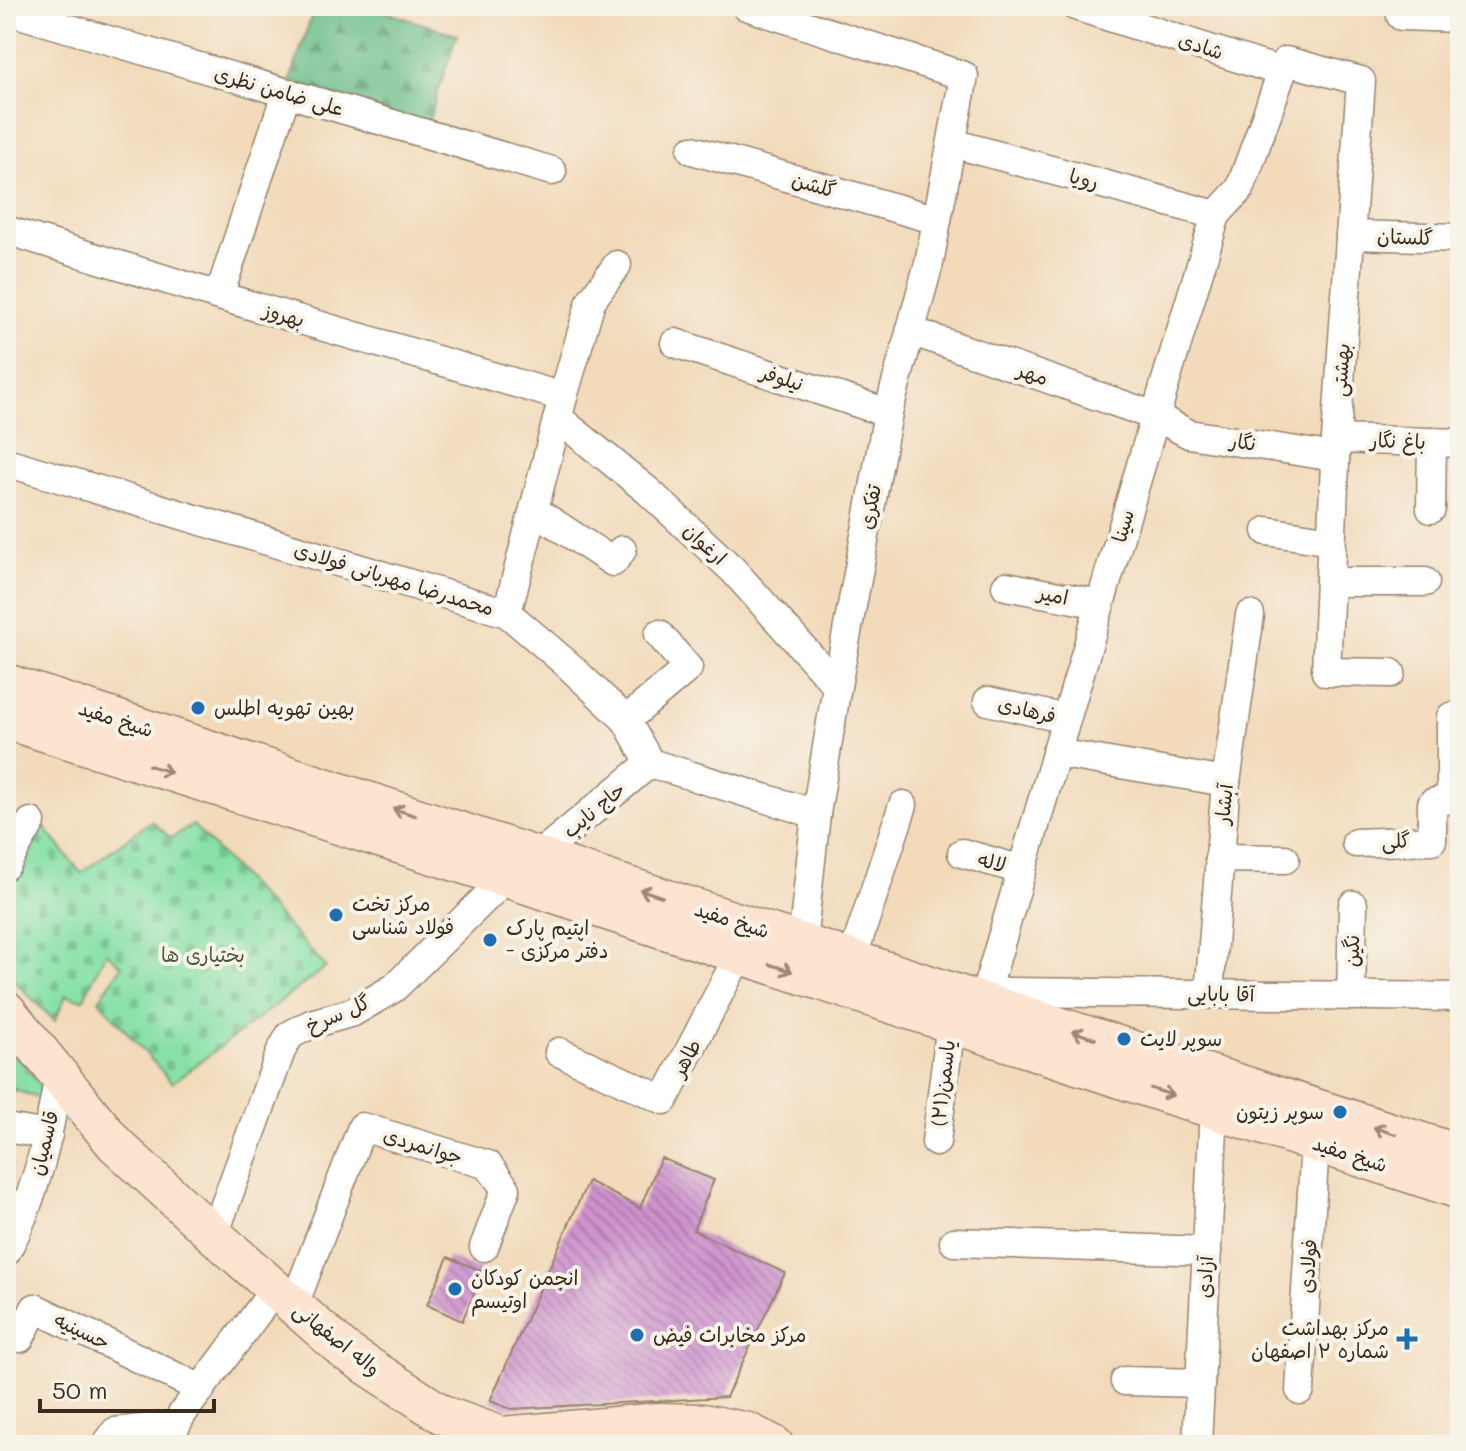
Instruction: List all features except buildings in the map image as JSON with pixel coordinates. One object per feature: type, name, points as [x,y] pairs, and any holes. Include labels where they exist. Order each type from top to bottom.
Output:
[{"type":"main road","name":"شیخ مفید","points":[[6,683],[69,722],[538,856],[983,1002],[1434,1158],[1460,1190]]},
{"type":"main road","name":"شیخ مفید","points":[[6,720],[69,722]]},
{"type":"main road","name":"شیخ مفید","points":[[126,740],[506,878],[1315,1143],[1434,1158]]},
{"type":"main road","name":"واله اصفهانی","points":[[6,1010],[115,1144],[345,1351],[443,1415],[496,1440],[556,1438],[660,1422],[703,1423],[748,1432],[774,1445]]},
{"type":"street","name":"تفکری","points":[[746,6],[964,76],[929,263],[888,413],[816,814],[802,943]]},
{"type":"street","name":"شادی","points":[[1075,6],[1284,67]]},
{"type":"street","name":"علی ضامن نظری","points":[[6,10],[552,171]]},
{"type":"street","points":[[1401,16],[1460,18]]},
{"type":"street","name":"سینا","points":[[983,1002],[1216,215],[1240,189],[1284,67]]},
{"type":"street","name":"بهشتی","points":[[1284,67],[1361,81],[1335,448],[1326,672],[1391,673]]},
{"type":"street","points":[[219,296],[286,94]]},
{"type":"street","name":"رویا","points":[[952,143],[1216,215]]},
{"type":"street","name":"گلشن","points":[[692,150],[937,220]]},
{"type":"street","name":"بهروز","points":[[6,230],[561,408]]},
{"type":"street","name":"گلستان","points":[[1350,235],[1460,238]]},
{"type":"street","points":[[507,613],[591,301],[617,265]]},
{"type":"street","name":"مهر","points":[[911,331],[1155,416]]},
{"type":"street","name":"نیلوفر","points":[[675,343],[888,413]]},
{"type":"street","name":"ارغوان","points":[[561,408],[733,570],[837,686]]},
{"type":"street","name":"نگار","points":[[1155,416],[1189,434],[1335,448]]},
{"type":"street","points":[[1431,509],[1432,442]]},
{"type":"street","name":"باغ نگار","points":[[1335,448],[1460,443]]},
{"type":"street","name":"محمدرضا مهربانی فولادی","points":[[6,462],[507,613],[626,720],[650,763]]},
{"type":"street","points":[[534,510],[613,562],[622,550]]},
{"type":"street","points":[[1267,531],[1331,541]]},
{"type":"street","points":[[1330,582],[1425,582]]},
{"type":"street","name":"امیر","points":[[1006,586],[1100,604]]},
{"type":"street","name":"آبشار","points":[[1209,994],[1226,782],[1250,615]]},
{"type":"street","points":[[626,720],[688,668],[659,634]]},
{"type":"street","name":"فرهادی","points":[[988,701],[1066,719]]},
{"type":"street","name":"گلی","points":[[1356,843],[1432,840],[1432,803],[1451,799],[1451,717],[1460,717]]},
{"type":"street","points":[[1056,753],[1226,782]]},
{"type":"street","points":[[650,763],[816,814]]},
{"type":"street","name":"حاج نایب","points":[[538,856],[650,763]]},
{"type":"street","points":[[852,959],[903,805]]},
{"type":"street","points":[[6,865],[31,822]]},
{"type":"street","name":"لاله","points":[[962,853],[1022,870]]},
{"type":"street","points":[[1219,858],[1285,859]]},
{"type":"street","name":"گل سرخ","points":[[214,1235],[281,1051],[290,1035],[311,1024],[353,1012],[394,988],[506,878]]},
{"type":"street","name":"نگین","points":[[1351,996],[1353,905]]},
{"type":"street","name":"طاهر","points":[[559,1052],[664,1100],[739,955]]},
{"type":"street","name":"آقا بابایی","points":[[983,1002],[1008,992],[1460,997]]},
{"type":"street","name":"یاسمن(۲۱)","points":[[936,1142],[951,1023]]},
{"type":"street","name":"قاسمیان","points":[[6,1252],[20,1226],[15,1212],[46,1150],[59,1076]]},
{"type":"street","name":"آزادی","points":[[1197,1445],[1214,1109]]},
{"type":"street","name":"جوانمردی","points":[[284,1297],[362,1127],[488,1165],[506,1189],[484,1247]]},
{"type":"street","points":[[6,1128],[48,1135]]},
{"type":"street","name":"فولادی","points":[[1300,1390],[1315,1143]]},
{"type":"street","points":[[954,1242],[1207,1251]]},
{"type":"street","points":[[106,1445],[115,1432],[180,1435],[201,1389],[284,1297]]},
{"type":"street","name":"حسینیه","points":[[20,1338],[35,1308],[201,1389]]},
{"type":"street","points":[[1125,1381],[1200,1383]]},
{"type":"green space","points":[[315,6],[380,6],[380,10],[457,35],[427,125],[290,81]]},
{"type":"green space","name":"بختیاری ها","points":[[151,821],[171,838],[193,825],[326,967],[172,1083],[99,1000],[122,966],[106,952],[83,1000],[66,995],[55,1021],[6,973],[6,880],[40,822],[81,873]]},
{"type":"green space","points":[[6,1044],[40,1084],[40,1098],[12,1089],[7,1121]]},
{"type":"place","name":"بهین تهویه اطلس","points":[[198,708]]},
{"type":"place","name":"مرکز تخت فولاد شناسی","points":[[336,915]]},
{"type":"place","name":"اپتیم پارک - دفتر مرکزی","points":[[490,940]]},
{"type":"place","name":"سوپر لایت","points":[[1124,1039]]},
{"type":"place","name":"سوپر زیتون","points":[[1340,1112]]},
{"type":"place","name":"انجمن کودکان اوتیسم","points":[[455,1289]]},
{"type":"place","name":"مرکز مخابرات فیض","points":[[637,1335]]},
{"type":"place","name":"مرکز بهداشت شماره ۲ اصفهان","points":[[1407,1339]]}]
